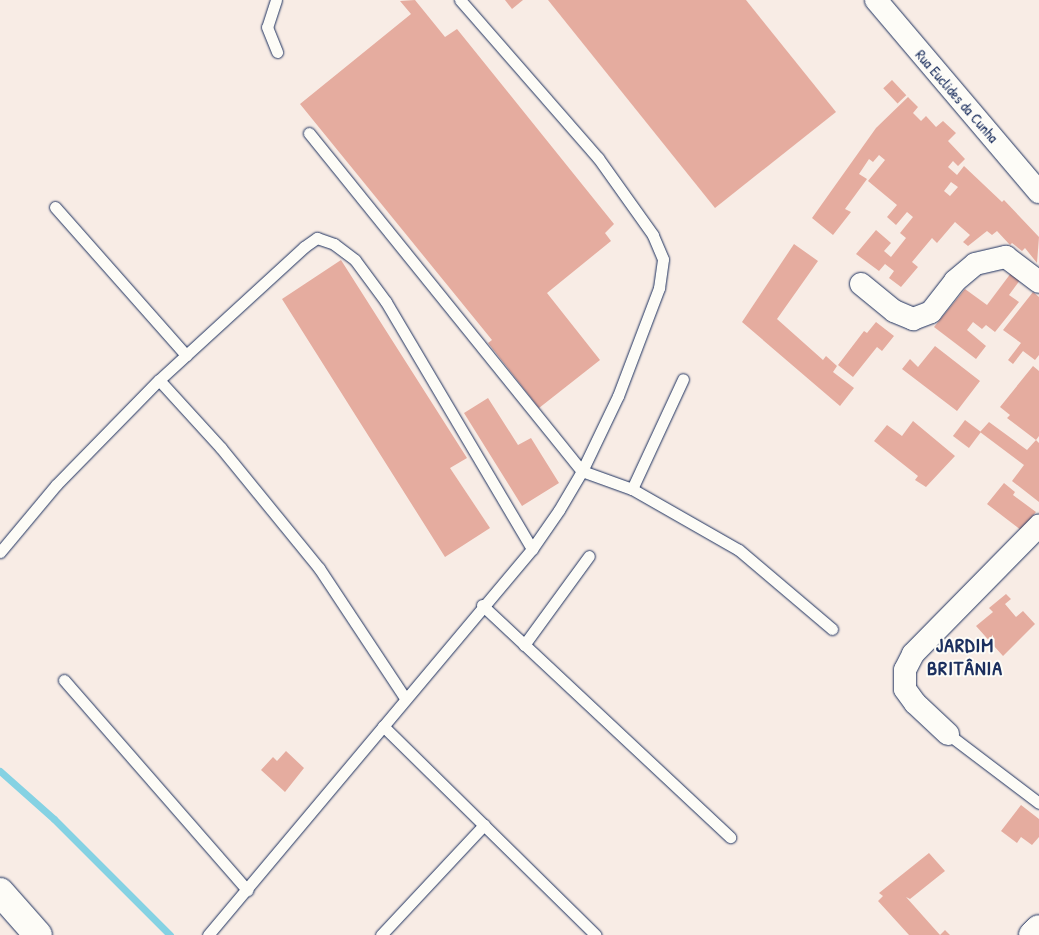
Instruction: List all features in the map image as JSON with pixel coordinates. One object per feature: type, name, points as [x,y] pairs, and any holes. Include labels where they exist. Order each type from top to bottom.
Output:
[{"type":"main road","points":[[0,892],[38,935]]},
{"type":"main road","points":[[1033,935],[1039,929]]},
{"type":"street","name":"Rua Euclides da Cunha","points":[[876,0],[1039,192]]},
{"type":"street","points":[[861,284],[894,311],[913,319],[931,312],[955,282],[975,264],[1006,257],[1039,282]]},
{"type":"street","points":[[948,734],[914,703],[905,689],[905,670],[913,654],[1039,526]]},
{"type":"lane","points":[[276,0],[267,27],[277,52]]},
{"type":"lane","points":[[208,935],[482,605],[532,549],[582,471],[625,378],[659,288],[663,259],[653,235],[598,158],[460,0]]},
{"type":"lane","points":[[309,134],[582,471],[632,489],[739,550],[832,628]]},
{"type":"lane","points":[[55,207],[186,355]]},
{"type":"lane","points":[[0,552],[56,485],[159,380],[304,247],[317,238],[334,244],[355,260],[386,302],[532,549]]},
{"type":"lane","points":[[632,489],[683,379]]},
{"type":"lane","points":[[159,380],[221,448],[319,568],[405,698]]},
{"type":"lane","points":[[524,645],[589,556]]},
{"type":"lane","points":[[482,605],[730,837]]},
{"type":"lane","points":[[64,680],[247,890]]},
{"type":"lane","points":[[383,726],[596,935]]},
{"type":"lane","points":[[948,734],[1039,803]]},
{"type":"lane","points":[[380,935],[484,825]]},
{"type":"building","points":[[415,0],[445,37],[457,29],[614,224],[605,233],[611,241],[547,293],[600,360],[539,408],[488,343],[492,340],[300,104],[411,14],[400,1]]},
{"type":"building","points":[[505,0],[523,0],[512,9]]},
{"type":"building","points":[[548,0],[746,0],[836,112],[715,208]]},
{"type":"building","points":[[892,80],[906,95],[898,104],[883,88]]},
{"type":"building","points":[[908,97],[918,107],[913,113],[921,121],[926,116],[936,127],[943,121],[956,133],[948,141],[965,159],[958,166],[953,161],[948,167],[957,175],[964,166],[1002,202],[1004,200],[1039,237],[1037,263],[1025,248],[1022,251],[1012,243],[1010,245],[997,231],[992,235],[987,231],[968,246],[963,242],[970,235],[955,222],[937,243],[932,238],[912,262],[918,267],[901,287],[889,278],[894,271],[885,264],[879,271],[856,254],[876,230],[891,243],[884,251],[891,257],[906,238],[900,233],[913,217],[907,212],[896,225],[887,217],[897,205],[868,181],[885,160],[879,155],[873,162],[869,159],[859,174],[867,179],[845,209],[851,212],[833,235],[812,218],[876,128]],"holes":[[[951,182],[958,187],[950,196],[944,191]]]},
{"type":"building","points":[[794,244],[818,261],[777,319],[823,360],[826,356],[837,366],[833,372],[854,388],[840,406],[742,322]]},
{"type":"building","points":[[341,260],[467,458],[450,468],[490,528],[445,557],[282,299]]},
{"type":"building","points":[[1011,273],[1020,280],[1009,295],[1019,302],[995,332],[986,325],[982,329],[973,322],[967,330],[986,346],[976,359],[934,327],[965,289],[987,305]]},
{"type":"building","points":[[1033,292],[1039,297],[1039,355],[1035,360],[1023,351],[1013,364],[1008,360],[1021,343],[1003,330]]},
{"type":"building","points":[[876,322],[894,336],[882,351],[877,347],[853,377],[838,365],[864,331],[867,333]]},
{"type":"building","points":[[935,346],[980,381],[957,411],[902,369],[910,359],[918,367]]},
{"type":"building","points":[[1033,366],[1039,371],[1039,436],[1036,440],[1007,418],[1010,415],[1000,407]]},
{"type":"building","points":[[488,398],[518,445],[531,438],[559,483],[522,506],[464,413]]},
{"type":"building","points":[[965,420],[981,432],[969,448],[953,436]]},
{"type":"building","points":[[913,421],[955,456],[926,487],[915,480],[918,476],[874,441],[887,425],[902,436]]},
{"type":"building","points":[[989,422],[1027,450],[1036,440],[1039,443],[1039,502],[1012,481],[1024,465],[980,432]]},
{"type":"building","points":[[1004,483],[1015,492],[1013,495],[1036,512],[1021,530],[987,504]]},
{"type":"building","points":[[1006,594],[1011,599],[1005,604],[1016,617],[1023,611],[1035,624],[1003,656],[976,626],[993,612],[989,608]]},
{"type":"building","points":[[286,751],[304,768],[285,792],[261,770],[273,757],[277,761]]},
{"type":"building","points":[[1021,805],[1039,819],[1039,837],[1032,845],[1021,837],[1017,843],[1001,831]]},
{"type":"building","points":[[929,853],[945,871],[910,899],[906,897],[940,935],[909,935],[878,901],[883,896],[879,893]]},
{"type":"building","points":[[945,930],[950,935],[940,935]]},
{"type":"waterway","points":[[0,771],[54,819],[170,935]]},
{"type":"district","name":"JARDIM BRITÂNIA","points":[[965,656]]}]
